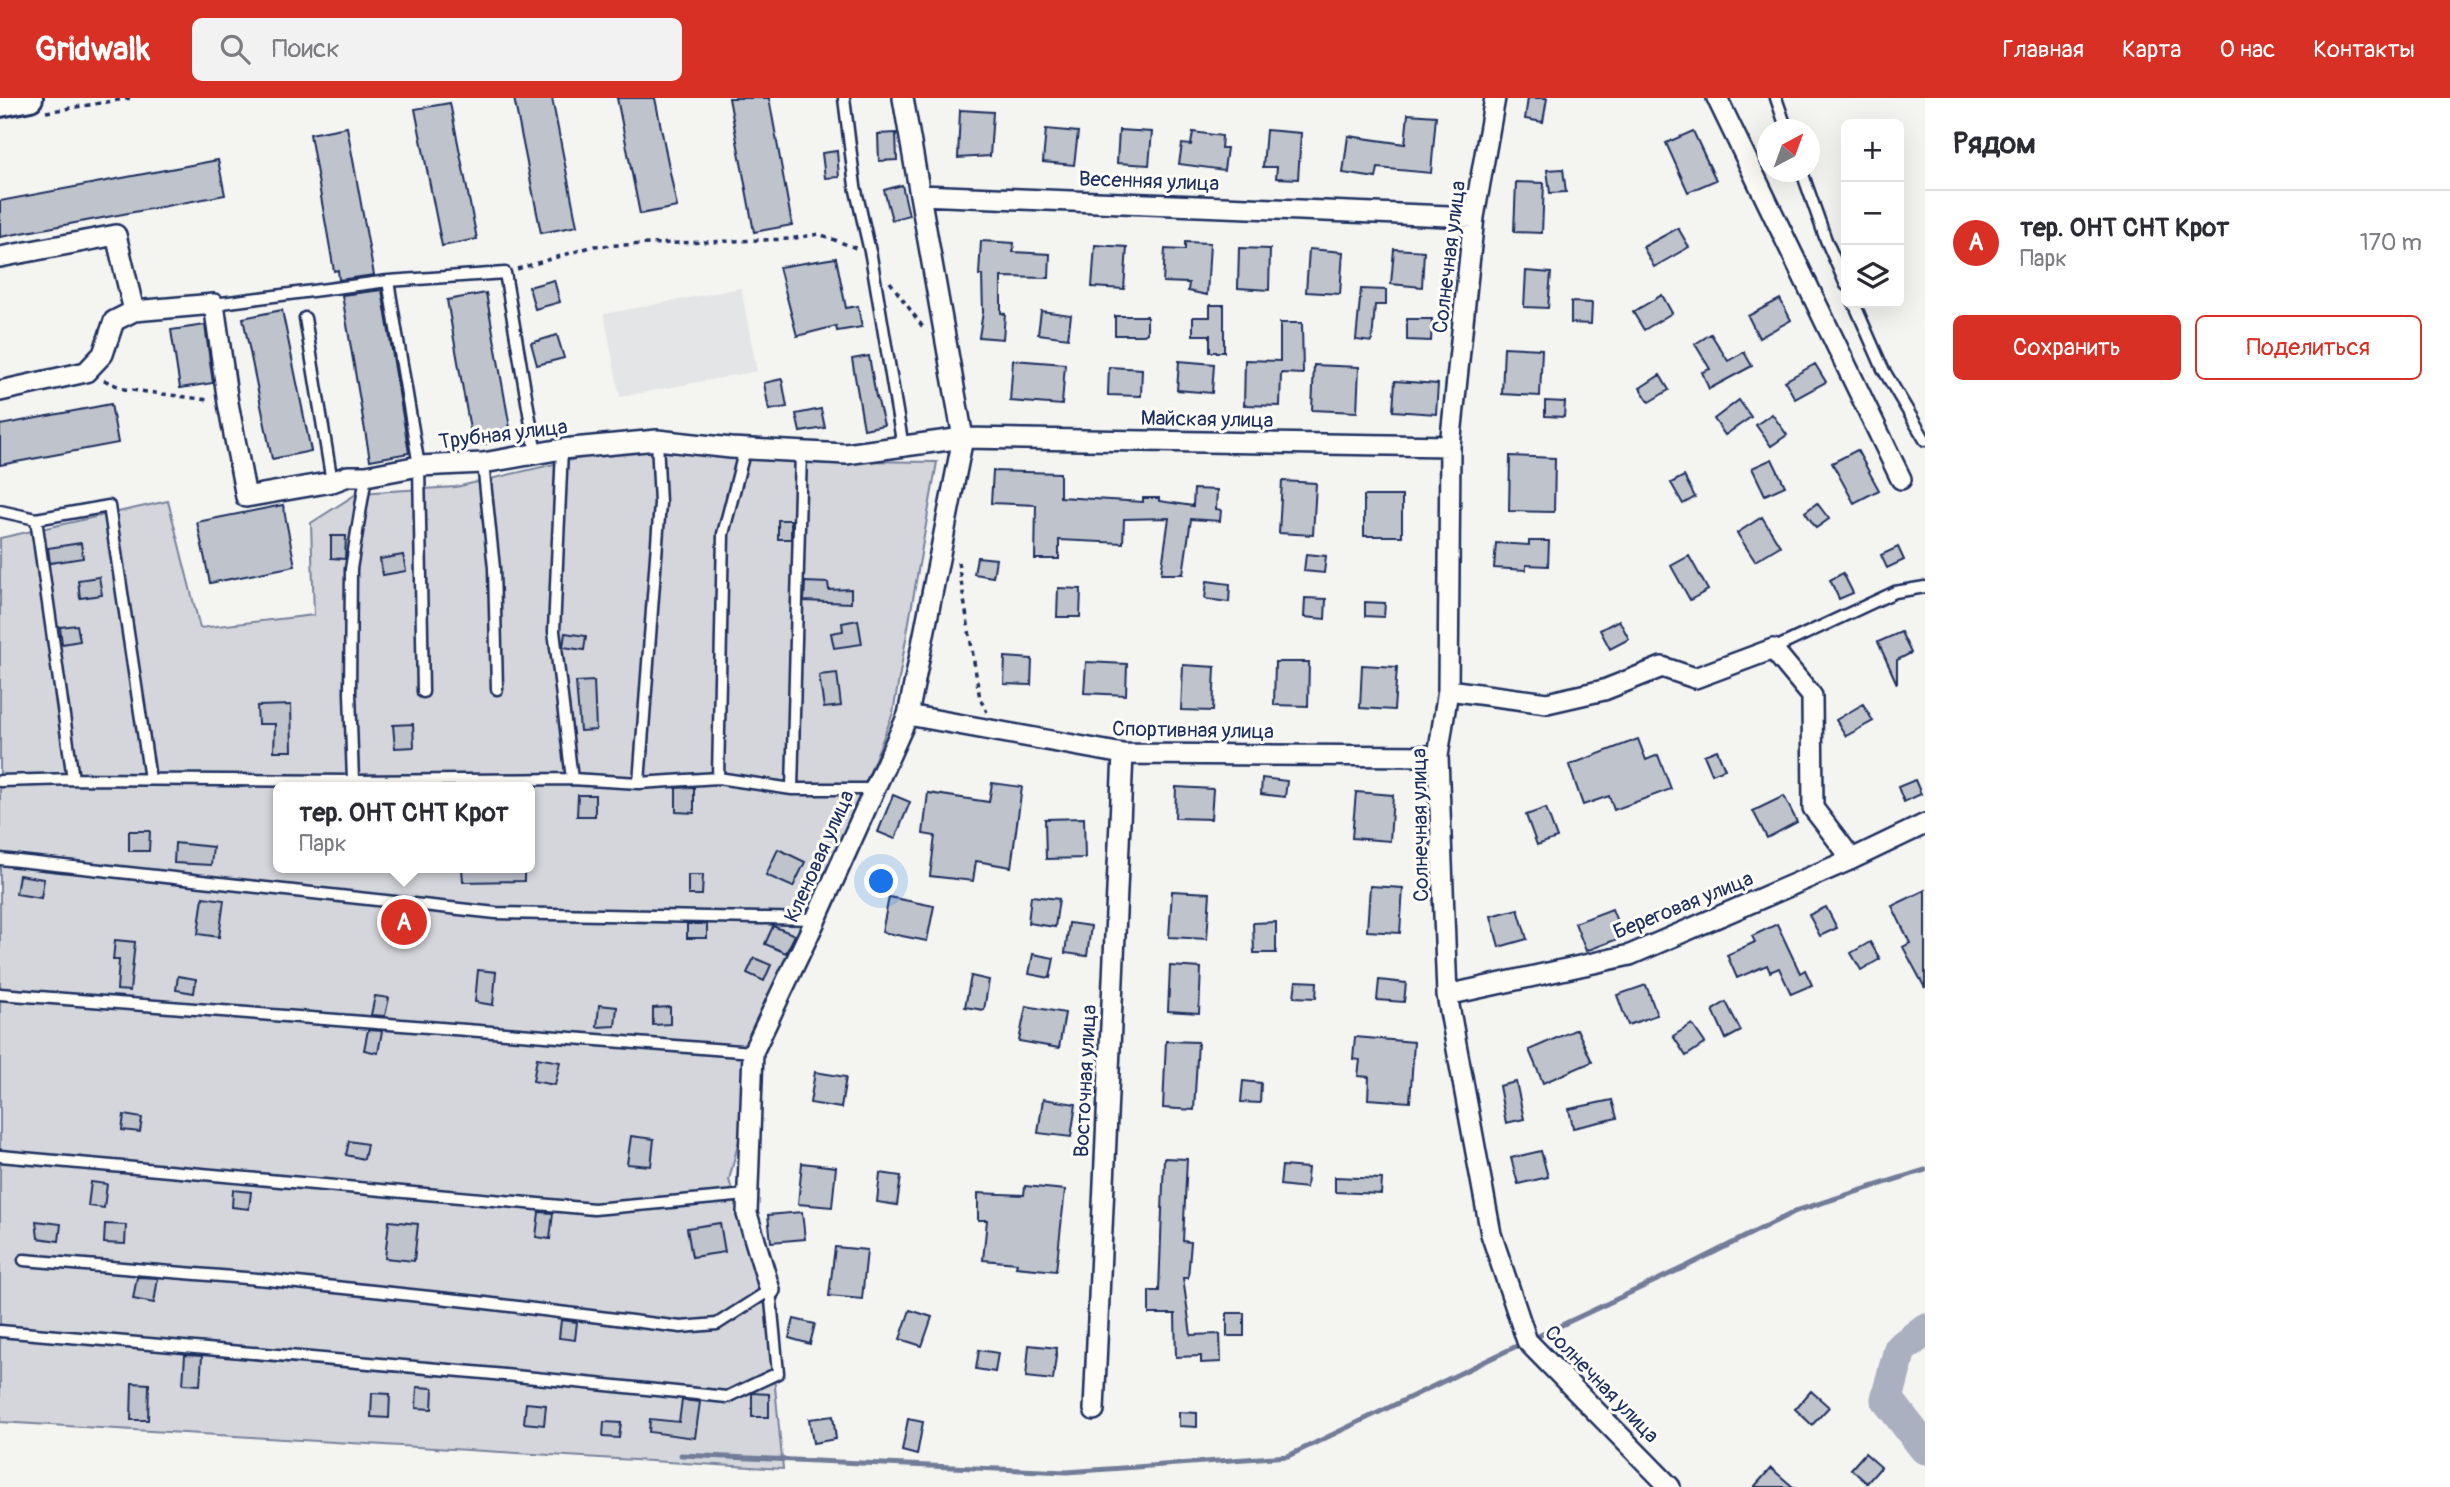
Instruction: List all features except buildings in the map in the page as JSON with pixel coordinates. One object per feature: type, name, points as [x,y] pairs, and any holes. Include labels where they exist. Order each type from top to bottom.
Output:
[{"type":"street","points":[[903,98],[964,438]]},
{"type":"street","name":"Солнечная улица","points":[[1495,98],[1474,217],[1450,446],[1448,690],[1438,756],[1447,995],[1491,1234],[1527,1341],[1670,1487]]},
{"type":"street","points":[[1717,98],[1901,479]]},
{"type":"street","points":[[0,104],[35,106]]},
{"type":"street","name":"Весенняя улица","points":[[920,195],[1474,217]]},
{"type":"street","points":[[0,257],[116,235],[134,311]]},
{"type":"street","points":[[0,391],[86,372],[103,354],[114,321],[134,311],[214,304]]},
{"type":"street","name":"Трубная улица","points":[[214,304],[228,403],[246,497],[332,482],[348,476],[366,476],[419,466],[483,463],[562,449],[657,440],[746,449],[846,454],[964,438]]},
{"type":"street","name":"Майская улица","points":[[964,438],[1450,446]]},
{"type":"street","name":"Кленовая улица","points":[[770,1290],[747,1214],[753,1052],[817,919],[908,715],[964,438]]},
{"type":"street","points":[[1448,690],[1547,703],[1604,690],[1662,667],[1695,678],[1773,649],[1812,696],[1813,808],[1852,859]]},
{"type":"street","name":"Спортивная улица","points":[[908,715],[1122,754],[1438,756]]},
{"type":"street","name":"Восточная улица","points":[[1094,1410],[1122,754]]},
{"type":"street","name":"Береговая улица","points":[[1447,995],[1630,955],[1852,859],[1925,824]]},
{"type":"lane","points":[[844,98],[855,186],[871,256],[903,447]]},
{"type":"lane","points":[[1776,98],[1783,119]]},
{"type":"lane","points":[[1806,182],[1841,274]]},
{"type":"lane","points":[[214,304],[388,281],[505,273],[536,454]]},
{"type":"lane","points":[[388,281],[419,466],[423,692]]},
{"type":"lane","points":[[1856,308],[1883,369],[1925,440]]},
{"type":"lane","points":[[305,318],[332,482]]},
{"type":"lane","points":[[639,783],[660,503],[657,440]]},
{"type":"lane","points":[[562,449],[554,631],[572,779]]},
{"type":"lane","points":[[718,778],[723,534],[746,449]]},
{"type":"lane","points":[[792,789],[802,452]]},
{"type":"lane","points":[[483,463],[494,569],[496,689]]},
{"type":"lane","points":[[353,781],[350,693],[351,569],[366,476]]},
{"type":"lane","points":[[0,512],[36,519],[109,506],[150,779]]},
{"type":"lane","points":[[36,519],[73,779]]},
{"type":"lane","points":[[1773,649],[1895,592],[1925,587]]},
{"type":"lane","points":[[0,781],[572,779],[639,783],[718,778],[792,789],[875,789]]},
{"type":"lane","points":[[0,859],[496,913],[817,919]]},
{"type":"lane","points":[[0,994],[753,1052]]},
{"type":"lane","points":[[0,1156],[594,1209],[747,1195]]},
{"type":"lane","points":[[0,1331],[727,1397],[778,1373],[770,1290],[717,1324],[681,1328],[310,1285],[24,1260]]},
{"type":"path","points":[[35,106],[131,98]]},
{"type":"path","points":[[505,273],[594,246],[789,239],[819,234],[853,246],[871,256],[930,336]]},
{"type":"path","points":[[86,372],[124,389],[228,403]]},
{"type":"path","points":[[958,550],[968,634],[980,699],[998,733]]},
{"type":"shaded area","points":[[741,288],[757,371],[620,397],[604,314]]},
{"type":"shaded area","points":[[657,440],[768,460],[937,462],[893,713],[844,838],[773,1005],[729,1180],[767,1304],[783,1469],[0,1422],[0,538],[168,501],[200,628],[314,615],[311,523],[358,493],[456,487]]},
{"type":"waterway","points":[[1532,1339],[1796,1211],[1925,1170]]},
{"type":"waterway","points":[[1925,1330],[1900,1349],[1887,1399],[1925,1448]]},
{"type":"waterway","points":[[681,1455],[1067,1472],[1288,1456],[1523,1343]]},
{"type":"place","name":"тер. ОНТ СНТ Крот","points":[[404,922]]}]
